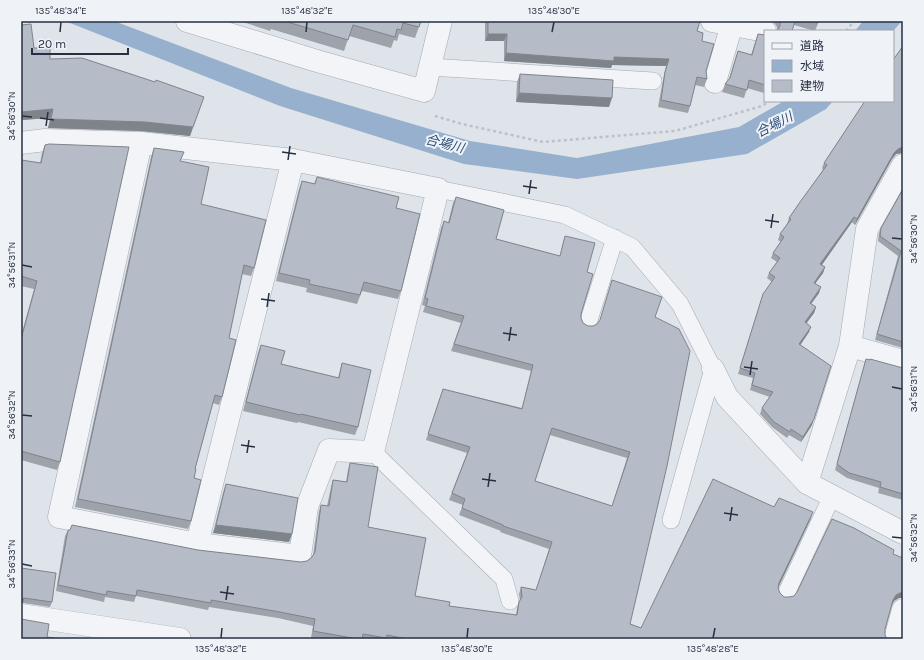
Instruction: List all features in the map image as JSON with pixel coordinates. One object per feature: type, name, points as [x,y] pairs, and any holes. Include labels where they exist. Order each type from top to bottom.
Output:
[{"type":"street","points":[[187,21],[317,61],[424,91],[441,21]]},
{"type":"street","points":[[716,82],[725,22],[764,31]]},
{"type":"street","points":[[21,143],[44,140],[141,143],[293,160],[438,189],[373,452],[329,450],[307,507],[300,556],[197,544],[59,517],[141,143]]},
{"type":"street","points":[[197,544],[293,160]]},
{"type":"street","points":[[807,483],[850,346],[867,229],[903,165]]},
{"type":"street","points":[[850,346],[903,361]]},
{"type":"street","points":[[713,369],[727,397],[807,483],[903,533]]},
{"type":"street","points":[[895,639],[903,610]]},
{"type":"street","points":[[21,615],[180,639]]},
{"type":"lane","points":[[430,67],[653,81]]},
{"type":"lane","points":[[438,189],[565,215],[615,238],[632,247],[680,304],[713,369],[671,520]]},
{"type":"lane","points":[[588,323],[615,238]]},
{"type":"lane","points":[[373,452],[504,579],[510,601]]},
{"type":"lane","points":[[786,594],[832,496]]},
{"type":"path","points":[[847,30],[854,21]]},
{"type":"path","points":[[428,114],[462,124],[543,142],[676,131],[762,106],[768,102]]},
{"type":"water","name":"合場川","points":[[65,21],[114,21],[291,88],[470,141],[577,158],[739,127],[782,102],[832,102],[826,109],[747,154],[577,179],[464,164],[280,106]]},
{"type":"water","points":[[863,21],[902,21],[894,30],[856,30]]},
{"type":"building","points":[[284,21],[421,21],[419,27],[403,23],[401,30],[397,29],[395,37],[353,25],[348,40]]},
{"type":"building","points":[[488,21],[700,21],[697,31],[703,33],[702,41],[714,44],[706,71],[707,79],[697,77],[690,106],[661,100],[665,72],[669,59],[614,57],[614,61],[506,53],[507,34],[488,34]]},
{"type":"building","points":[[780,21],[795,21],[792,30],[778,30],[780,26]]},
{"type":"building","points":[[31,24],[34,48],[50,48],[50,59],[82,58],[155,82],[156,80],[204,97],[193,127],[145,122],[51,119],[53,109],[21,112],[21,25]]},
{"type":"building","points":[[758,34],[764,35],[764,85],[749,80],[747,90],[725,84],[730,78],[738,51],[752,55]]},
{"type":"building","points":[[903,46],[903,147],[894,153],[857,219],[854,217],[820,264],[825,267],[814,283],[821,287],[810,303],[816,307],[805,322],[811,327],[799,344],[831,366],[814,419],[803,437],[791,429],[790,432],[774,422],[762,408],[773,392],[752,385],[755,373],[740,368],[763,294],[775,277],[769,273],[780,258],[773,253],[784,237],[780,234],[791,219],[789,218],[827,165],[824,163],[864,102],[894,102],[894,59]]},
{"type":"building","points":[[520,74],[613,80],[612,98],[519,93]]},
{"type":"building","points":[[45,145],[129,147],[60,462],[21,451],[21,339],[37,281],[21,276],[21,160],[41,163]]},
{"type":"building","points":[[154,148],[184,152],[180,161],[209,167],[201,204],[266,220],[254,268],[244,265],[229,338],[236,340],[222,397],[215,395],[195,469],[194,478],[201,480],[191,521],[78,499]]},
{"type":"building","points":[[317,177],[399,197],[396,208],[420,214],[401,291],[364,282],[360,295],[309,284],[310,280],[279,273],[302,181],[315,184]]},
{"type":"building","points":[[903,189],[903,342],[877,334],[901,251],[880,236],[881,228]]},
{"type":"building","points":[[456,197],[504,210],[496,239],[560,256],[565,236],[595,243],[587,272],[593,274],[581,314],[583,323],[588,326],[593,326],[600,320],[612,280],[662,297],[655,317],[679,329],[690,351],[667,466],[630,624],[641,628],[713,479],[774,507],[779,498],[813,512],[779,583],[778,588],[784,597],[794,596],[797,592],[832,519],[854,528],[894,550],[893,554],[903,558],[903,592],[896,595],[893,600],[885,629],[887,639],[407,639],[387,635],[386,638],[363,634],[362,639],[358,639],[313,631],[315,619],[280,612],[211,600],[211,603],[137,590],[136,596],[107,591],[106,595],[58,585],[68,530],[70,530],[72,525],[198,550],[301,562],[307,561],[315,552],[321,505],[329,506],[333,480],[347,482],[350,463],[378,467],[368,527],[426,538],[415,596],[450,602],[449,606],[517,615],[519,602],[522,597],[521,587],[536,590],[552,542],[503,526],[462,508],[465,499],[452,493],[470,447],[428,434],[443,389],[522,409],[533,365],[454,344],[464,316],[426,306],[428,299],[425,298],[444,221],[449,223]],"holes":[[[552,428],[630,452],[612,506],[535,481]]]},
{"type":"building","points":[[261,345],[285,351],[281,364],[339,378],[342,363],[371,370],[358,427],[246,402]]},
{"type":"building","points":[[866,359],[903,368],[903,494],[880,487],[881,482],[849,473],[837,464]]},
{"type":"building","points":[[226,484],[298,498],[292,534],[216,525]]},
{"type":"building","points":[[21,568],[56,573],[52,602],[24,598],[21,599]]},
{"type":"building","points":[[21,619],[49,624],[47,637],[64,639],[21,639]]}]
